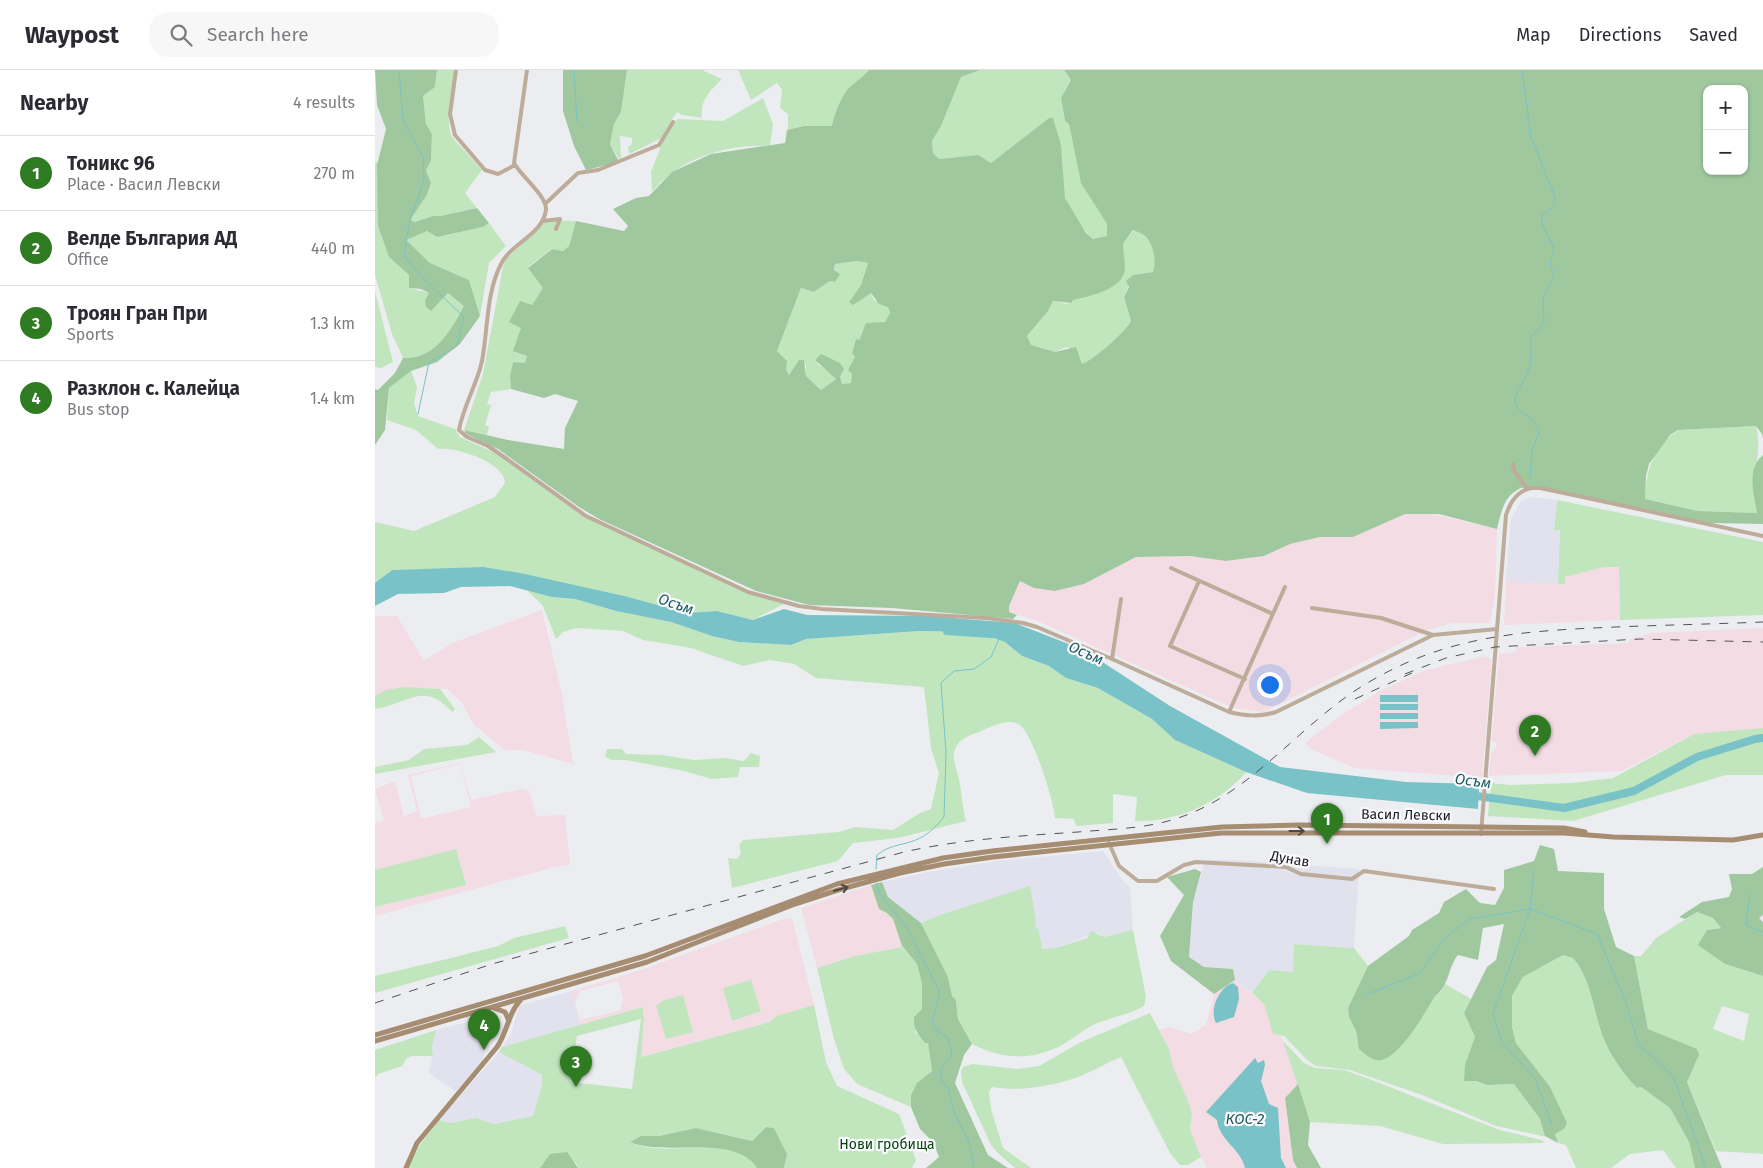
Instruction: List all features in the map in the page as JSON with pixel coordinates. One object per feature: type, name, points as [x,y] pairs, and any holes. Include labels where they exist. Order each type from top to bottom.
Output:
[{"type":"main road","name":"Васил Левски","points":[[1108,841],[1258,831],[1481,831],[1564,828],[1613,837],[1733,840],[1763,835]]},
{"type":"main road","points":[[376,1034],[645,956],[793,898],[868,875],[953,857],[1108,841]]},
{"type":"main road","points":[[375,1041],[494,1008],[647,962],[795,904],[893,875],[993,857],[1108,841]]},
{"type":"main road","points":[[510,1021],[514,995]]},
{"type":"main road","points":[[406,1168],[417,1143],[497,1047],[515,1007],[522,999]]},
{"type":"main road","points":[[494,1008],[505,1012],[510,1021]]},
{"type":"street","points":[[456,70],[451,114],[455,135],[489,173],[498,174],[515,165]]},
{"type":"street","points":[[527,70],[517,130],[515,165],[545,204]]},
{"type":"street","points":[[543,221],[545,204],[578,172],[597,170],[659,145],[673,122]]},
{"type":"street","points":[[556,229],[560,219],[543,221],[508,252],[499,267],[490,305],[481,362],[459,430],[462,434],[488,446],[587,516],[748,592],[799,606],[822,609],[986,618],[1023,623],[1112,659],[1229,712],[1260,716],[1275,712],[1433,635],[1467,630],[1497,629]]},
{"type":"street","points":[[1513,464],[1514,472],[1527,489]]},
{"type":"street","points":[[1481,831],[1506,514],[1515,496],[1527,489],[1541,488],[1763,536]]},
{"type":"street","points":[[1171,568],[1273,614]]},
{"type":"street","points":[[1199,580],[1169,646],[1245,679]]},
{"type":"street","points":[[1229,712],[1285,587]]},
{"type":"street","points":[[1112,659],[1121,599]]},
{"type":"street","points":[[1312,608],[1381,618],[1433,635]]},
{"type":"street","name":"Дунав","points":[[1108,841],[1119,866],[1138,881],[1157,881],[1184,865],[1217,862],[1285,867],[1301,874],[1352,879],[1364,871],[1493,889]]},
{"type":"shaded area","points":[[1531,497],[1557,500],[1554,529],[1560,530],[1558,584],[1506,581],[1511,518],[1522,500]]},
{"type":"shaded area","points":[[1429,513],[1497,529],[1495,596],[1490,623],[1452,623],[1425,631],[1264,712],[1233,708],[1035,620],[1009,612],[1009,606],[1020,581],[1034,588],[1055,591],[1084,584],[1136,557],[1190,556],[1226,561],[1264,556],[1290,544],[1320,537],[1353,537],[1405,514]]},
{"type":"shaded area","points":[[1604,567],[1619,567],[1620,620],[1504,625],[1506,581],[1564,584],[1565,577]]},
{"type":"shaded area","points":[[542,610],[562,694],[573,764],[523,750],[505,750],[474,725],[462,703],[447,689],[417,688],[375,697],[375,616],[397,616],[424,661],[452,643]]},
{"type":"shaded area","points":[[1763,628],[1763,730],[1694,734],[1622,771],[1489,776],[1491,753],[1496,748],[1496,742],[1493,742],[1492,738],[1499,654],[1516,652],[1516,647],[1629,643],[1630,639],[1651,633]]},
{"type":"shaded area","points":[[1485,656],[1491,659],[1491,670],[1482,778],[1354,768],[1309,748],[1305,743],[1340,716],[1378,692],[1423,671]]},
{"type":"shaded area","points":[[460,763],[471,800],[521,789],[529,791],[537,816],[565,815],[570,865],[551,868],[375,916],[375,907],[398,901],[390,867],[375,870],[375,823],[384,821],[375,789],[395,781],[404,816],[417,811],[408,775]],"holes":[[[460,764],[471,807],[421,819],[411,776]]]},
{"type":"shaded area","points":[[1103,851],[1124,882],[1130,887],[1133,930],[1104,937],[1097,932],[1059,947],[1041,949],[1034,926],[1036,920],[1030,887],[937,916],[921,923],[888,897],[882,882],[928,872],[997,861]]},
{"type":"shaded area","points":[[1205,860],[1237,860],[1359,869],[1354,948],[1295,944],[1293,973],[1269,970],[1252,993],[1235,980],[1233,969],[1204,967],[1189,957],[1193,902]]},
{"type":"shaded area","points":[[871,885],[879,909],[893,919],[902,947],[855,956],[817,968],[801,908]]},
{"type":"shaded area","points":[[786,918],[792,918],[814,1005],[776,1016],[770,1022],[640,1057],[644,1019],[643,1007],[580,1025],[571,991],[635,972]],"holes":[[[618,981],[623,999],[620,1010],[580,1020],[575,1002],[580,991]]]},
{"type":"shaded area","points":[[1235,980],[1264,1004],[1273,1034],[1281,1036],[1298,1084],[1285,1098],[1293,1160],[1297,1168],[1207,1168],[1190,1130],[1192,1113],[1173,1067],[1169,1049],[1159,1030],[1170,1027],[1191,1034],[1206,1025],[1214,994]]},
{"type":"shaded area","points":[[571,991],[580,1025],[502,1047],[511,1034],[519,1006]]},
{"type":"shaded area","points":[[496,1015],[482,1062],[457,1092],[428,1073],[433,1056],[432,1048],[436,1030]]},
{"type":"shaded area","points":[[499,1052],[542,1075],[542,1084],[533,1116],[494,1124],[476,1118],[450,1123],[439,1120]]},
{"type":"green space","points":[[375,70],[437,70],[435,87],[423,96],[426,124],[432,134],[431,161],[426,170],[431,183],[427,195],[410,220],[415,222],[433,216],[477,208],[489,223],[483,227],[437,237],[427,231],[406,240],[430,263],[469,280],[480,316],[460,344],[437,362],[411,371],[389,388],[385,430],[375,445],[375,389],[378,390],[395,373],[403,358],[424,354],[440,342],[464,306],[448,293],[431,311],[426,307],[425,301],[429,293],[421,289],[409,288],[409,275],[389,257],[378,226],[377,165],[386,129],[377,105]]},
{"type":"green space","points":[[437,70],[456,70],[449,113],[450,129],[452,137],[482,170],[465,193],[477,208],[433,216],[415,222],[410,220],[427,195],[431,183],[426,170],[431,161],[432,134],[426,124],[423,96],[435,87]]},
{"type":"green space","points":[[563,70],[627,70],[621,112],[614,124],[610,144],[619,162],[586,170],[574,146],[563,111]]},
{"type":"green space","points":[[627,70],[702,70],[722,79],[704,101],[702,118],[682,115],[677,112],[660,139],[629,154],[628,147],[632,144],[632,138],[620,136],[621,158],[619,159],[610,144],[614,124],[621,112]]},
{"type":"green space","points":[[738,70],[869,70],[848,89],[837,110],[832,126],[804,126],[788,130],[788,114],[780,108],[782,90],[777,83],[751,100]]},
{"type":"green space","points":[[869,70],[980,70],[961,77],[941,126],[932,141],[933,153],[939,159],[978,155],[991,163],[1049,118],[1053,118],[1061,145],[1065,198],[1086,233],[1093,239],[1107,236],[1107,224],[1081,183],[1069,124],[1065,121],[1061,98],[1071,80],[1064,70],[1763,70],[1763,439],[1756,426],[1678,430],[1670,435],[1649,464],[1646,476],[1645,499],[1698,511],[1757,513],[1753,490],[1753,474],[1754,467],[1763,455],[1763,524],[1710,523],[1524,487],[1508,498],[1502,509],[1497,529],[1439,514],[1405,514],[1353,537],[1320,537],[1290,544],[1264,556],[1226,561],[1190,556],[1136,557],[1084,584],[1055,591],[1034,588],[1020,581],[1009,606],[1009,612],[1017,615],[1013,619],[892,608],[809,605],[756,591],[599,519],[579,507],[498,449],[466,434],[464,430],[508,440],[564,449],[565,428],[578,401],[555,394],[544,398],[511,389],[510,376],[513,362],[525,363],[527,356],[513,351],[521,328],[509,322],[520,301],[532,305],[543,288],[528,268],[552,249],[563,251],[569,246],[576,221],[624,231],[628,226],[613,209],[636,198],[649,196],[672,172],[711,154],[785,143],[787,130],[804,126],[832,126],[842,99],[851,86]],"holes":[[[1133,230],[1148,239],[1155,263],[1153,272],[1133,275],[1126,281],[1129,287],[1124,297],[1131,321],[1123,332],[1102,351],[1082,364],[1076,347],[1055,352],[1031,345],[1027,336],[1048,311],[1053,301],[1071,303],[1073,300],[1105,291],[1119,282],[1125,268],[1123,244]],[[857,261],[868,263],[861,285],[849,302],[853,305],[871,293],[879,304],[888,307],[890,313],[885,322],[866,323],[859,340],[856,339],[852,353],[855,357],[848,370],[852,374],[851,383],[842,384],[840,377],[844,369],[840,363],[821,354],[815,360],[836,379],[821,390],[806,376],[804,360],[799,360],[789,375],[786,369],[787,361],[777,351],[801,288],[814,292],[830,281],[835,282],[840,274],[834,270],[835,264]]]},
{"type":"green space","points":[[980,70],[1064,70],[1071,80],[1061,98],[1065,121],[1069,123],[1081,182],[1107,224],[1108,236],[1093,239],[1080,225],[1070,208],[1063,189],[1063,166],[1060,147],[1049,118],[991,163],[978,155],[939,159],[933,153],[932,141],[941,126],[961,77]]},
{"type":"green space","points":[[763,98],[773,124],[770,146],[738,147],[706,155],[676,170],[652,192],[651,172],[660,149],[659,144],[669,126],[678,119],[723,121]]},
{"type":"green space","points":[[379,161],[378,226],[389,257],[409,275],[409,288],[430,293],[426,307],[431,310],[448,293],[465,306],[441,342],[424,354],[414,357],[403,358],[392,334],[375,275],[375,163]]},
{"type":"green space","points":[[547,220],[576,221],[569,246],[563,251],[551,249],[528,267],[543,288],[532,305],[514,351],[527,355],[525,364],[513,362],[510,376],[511,389],[491,392],[487,404],[491,405],[485,425],[489,426],[487,435],[464,430],[483,374],[503,266],[506,259]]},
{"type":"green space","points":[[489,223],[506,246],[489,263],[480,316],[469,280],[430,263],[405,240],[427,231],[437,237],[483,227]]},
{"type":"green space","points":[[1134,230],[1148,239],[1154,253],[1155,268],[1154,272],[1133,275],[1124,297],[1131,321],[1123,332],[1102,351],[1082,364],[1077,353],[1067,347],[1055,352],[1030,345],[1027,336],[1048,311],[1053,301],[1068,304],[1073,300],[1098,293],[1123,255],[1123,244]]},
{"type":"green space","points":[[857,261],[868,263],[861,285],[849,302],[871,293],[874,300],[888,307],[890,313],[885,322],[862,331],[859,340],[856,339],[852,353],[855,357],[851,383],[842,384],[840,378],[844,369],[816,363],[831,373],[836,379],[821,390],[806,376],[806,364],[799,360],[789,375],[777,351],[801,288],[814,292],[830,281],[835,282],[835,264]]},
{"type":"green space","points":[[375,291],[393,362],[381,368],[375,367]]},
{"type":"green space","points":[[411,371],[417,387],[414,403],[418,416],[455,429],[460,437],[510,462],[587,517],[737,587],[784,604],[753,620],[718,611],[687,613],[580,587],[435,569],[392,570],[375,583],[375,522],[414,531],[495,497],[505,483],[503,476],[497,469],[478,457],[456,450],[438,449],[416,430],[387,420],[389,388]]},
{"type":"green space","points":[[1756,426],[1758,446],[1755,491],[1758,513],[1698,511],[1645,499],[1649,469],[1657,451],[1670,436],[1679,430]]},
{"type":"green space","points":[[1557,500],[1763,542],[1763,615],[1620,620],[1619,567],[1604,567],[1565,577],[1565,584],[1558,584],[1560,530],[1554,530]]},
{"type":"green space","points":[[526,589],[552,597],[575,599],[616,611],[671,622],[712,636],[739,642],[791,645],[806,639],[919,631],[977,632],[1005,642],[1022,656],[1049,666],[1066,678],[1098,688],[1152,719],[1175,740],[1246,772],[1210,802],[1181,815],[1166,819],[1135,821],[1137,797],[1113,794],[1113,823],[1076,826],[1074,819],[1055,818],[1042,769],[1031,741],[1020,725],[1005,722],[967,737],[960,741],[955,748],[954,760],[966,821],[898,838],[853,843],[838,861],[732,888],[728,858],[737,859],[741,853],[739,845],[743,840],[839,832],[855,827],[893,830],[920,813],[931,809],[939,773],[931,748],[924,687],[816,678],[794,664],[770,660],[743,666],[691,648],[643,640],[623,631],[576,628],[563,632],[556,639],[543,606]]},
{"type":"green space","points":[[405,687],[440,689],[455,709],[452,712],[442,702],[432,697],[424,696],[375,709],[375,696],[386,690]]},
{"type":"green space","points":[[1763,728],[1763,775],[1726,775],[1573,821],[1488,816],[1491,783],[1510,785],[1572,783],[1613,778],[1694,734]]},
{"type":"green space","points":[[479,737],[496,752],[375,774],[375,767],[409,760],[424,749],[467,745]]},
{"type":"green space","points":[[607,749],[622,749],[626,754],[662,755],[694,760],[725,758],[744,761],[751,753],[760,756],[759,767],[740,767],[738,777],[712,779],[684,771],[626,760],[612,760],[605,757]]},
{"type":"green space","points":[[1540,845],[1554,849],[1558,871],[1604,873],[1604,909],[1616,947],[1634,956],[1648,1029],[1697,1049],[1699,1055],[1687,1082],[1722,1168],[1695,1168],[1689,1142],[1670,1108],[1641,1087],[1637,1088],[1612,1056],[1602,1033],[1585,977],[1573,958],[1563,955],[1523,977],[1512,996],[1512,1027],[1516,1043],[1550,1087],[1567,1123],[1564,1129],[1555,1134],[1558,1143],[1545,1136],[1540,1119],[1514,1084],[1487,1085],[1476,1081],[1464,1081],[1465,1065],[1475,1037],[1464,1013],[1487,967],[1496,960],[1504,924],[1483,928],[1478,960],[1458,955],[1440,992],[1435,996],[1410,1036],[1392,1054],[1384,1059],[1376,1060],[1359,1049],[1356,1031],[1349,1017],[1348,1008],[1368,966],[1409,936],[1412,930],[1439,913],[1444,902],[1466,889],[1480,903],[1495,905],[1504,888],[1504,870],[1534,861]]},
{"type":"green space","points":[[456,849],[466,885],[375,907],[375,870]]},
{"type":"green space","points":[[1763,867],[1763,915],[1759,918],[1763,922],[1763,976],[1725,964],[1698,945],[1707,930],[1721,928],[1713,918],[1697,912],[1685,919],[1679,917],[1702,902],[1729,897],[1732,889],[1729,874],[1752,874]]},
{"type":"green space","points":[[1195,869],[1201,872],[1193,902],[1189,957],[1204,967],[1233,969],[1235,980],[1214,994],[1171,961],[1160,936],[1184,895],[1167,877]]},
{"type":"green space","points":[[882,882],[888,897],[921,923],[948,977],[952,996],[956,1000],[958,1019],[972,1044],[964,1055],[955,1083],[988,1155],[1008,1168],[926,1168],[939,1157],[933,1142],[920,1129],[911,1107],[911,1095],[917,1083],[932,1071],[928,1043],[925,1043],[920,1037],[914,1025],[914,1017],[922,1009],[922,984],[917,964],[902,946],[893,919],[879,909],[871,885]]},
{"type":"green space","points":[[1030,886],[1036,920],[1035,926],[1039,931],[1042,949],[1059,947],[1087,938],[1091,931],[1104,937],[1133,930],[1146,997],[1144,1006],[1093,1025],[1064,1044],[1049,1051],[1027,1056],[1005,1055],[994,1053],[972,1044],[958,1019],[956,1000],[952,996],[948,977],[921,923]]},
{"type":"green space","points":[[1697,912],[1713,918],[1721,928],[1707,930],[1699,945],[1725,964],[1763,976],[1763,1154],[1716,1151],[1687,1082],[1699,1055],[1697,1050],[1648,1029],[1634,956],[1641,956],[1656,938]],"holes":[[[1722,1006],[1749,1014],[1744,1041],[1713,1029]]]},
{"type":"green space","points":[[565,926],[569,938],[375,993],[375,976],[498,946],[514,938]]},
{"type":"green space","points":[[1294,944],[1354,948],[1368,966],[1348,1008],[1357,1040],[1367,1055],[1377,1060],[1385,1059],[1396,1051],[1445,984],[1471,999],[1464,1013],[1475,1037],[1476,1081],[1487,1085],[1514,1084],[1540,1119],[1547,1137],[1496,1126],[1422,1095],[1350,1070],[1316,1066],[1307,1060],[1284,1036],[1273,1034],[1264,1004],[1252,993],[1269,970],[1293,972]]},
{"type":"green space","points":[[902,947],[917,964],[922,984],[922,1009],[915,1032],[928,1043],[932,1071],[916,1086],[912,1095],[911,1107],[857,1084],[844,1069],[834,1039],[817,968],[855,956]]},
{"type":"green space","points":[[1563,955],[1573,958],[1585,977],[1606,1044],[1616,1061],[1637,1088],[1641,1087],[1670,1108],[1689,1142],[1695,1168],[1676,1168],[1663,1150],[1630,1154],[1611,1168],[1576,1168],[1566,1145],[1558,1143],[1555,1134],[1564,1129],[1538,1072],[1516,1043],[1512,1027],[1512,996],[1523,977]]},
{"type":"green space","points":[[751,980],[761,1011],[732,1021],[723,988]]},
{"type":"green space","points":[[683,995],[693,1032],[666,1039],[656,1006],[662,1001]]},
{"type":"green space","name":"Нови гробища","points":[[814,1005],[826,1062],[837,1086],[899,1114],[916,1160],[912,1168],[784,1168],[787,1154],[774,1128],[766,1127],[752,1141],[696,1128],[659,1136],[641,1136],[630,1142],[645,1147],[715,1148],[732,1151],[746,1157],[757,1168],[578,1168],[576,1163],[550,1154],[540,1168],[408,1168],[419,1146],[439,1120],[450,1123],[476,1118],[494,1124],[533,1116],[542,1084],[542,1075],[499,1052],[502,1047],[643,1007],[641,1057],[770,1022],[776,1016]],"holes":[[[641,1019],[632,1089],[570,1082],[577,1036]]]},
{"type":"green space","points":[[1150,1013],[1169,1049],[1173,1067],[1188,1101],[1192,1113],[1190,1130],[1201,1157],[1188,1165],[1180,1165],[1170,1153],[1121,1057],[1083,1075],[1050,1085],[1014,1089],[992,1087],[989,1092],[991,1109],[1003,1148],[1031,1168],[1015,1168],[997,1152],[991,1145],[962,1082],[961,1071],[963,1067],[973,1064],[1018,1069],[1039,1066],[1081,1042]]},
{"type":"green space","points":[[436,1030],[432,1048],[433,1056],[412,1056],[406,1059],[402,1066],[378,1074],[375,1078],[375,1050]]},
{"type":"green space","points":[[1283,1041],[1304,1063],[1315,1068],[1344,1070],[1500,1130],[1541,1140],[1545,1143],[1443,1144],[1380,1126],[1310,1122]]},
{"type":"green space","points":[[1298,1084],[1310,1122],[1308,1145],[1321,1168],[1297,1168],[1293,1160],[1285,1098]]},
{"type":"green space","points":[[766,1127],[774,1128],[787,1154],[784,1168],[757,1168],[746,1157],[733,1151],[716,1148],[645,1146],[630,1142],[641,1136],[659,1136],[696,1128],[752,1141]]},
{"type":"green space","points":[[567,1152],[578,1168],[540,1168],[550,1154]]},
{"type":"water","points":[[483,567],[520,573],[624,596],[687,613],[717,611],[753,620],[784,609],[807,615],[927,616],[1015,623],[1084,650],[1170,706],[1280,767],[1406,782],[1479,784],[1478,809],[1307,793],[1246,772],[1175,740],[1152,719],[1098,688],[1066,678],[1049,666],[1022,656],[1005,642],[977,632],[919,631],[806,639],[791,645],[739,642],[712,636],[671,622],[616,611],[575,599],[552,597],[510,586],[461,587],[444,593],[398,594],[375,606],[375,583],[392,570]]},
{"type":"water","points":[[1380,695],[1418,695],[1418,702],[1380,702]]},
{"type":"water","points":[[1380,704],[1418,704],[1418,710],[1380,710]]},
{"type":"water","points":[[1380,713],[1418,713],[1418,719],[1380,719]]},
{"type":"water","points":[[1380,722],[1418,722],[1418,728],[1380,729]]},
{"type":"water","points":[[1233,983],[1238,987],[1239,999],[1234,1017],[1216,1023],[1214,1012],[1217,1000],[1223,989]]},
{"type":"water","name":"КОС-2","points":[[1255,1058],[1258,1063],[1264,1060],[1265,1065],[1261,1081],[1269,1104],[1278,1108],[1281,1158],[1286,1168],[1245,1168],[1243,1161],[1222,1133],[1217,1120],[1206,1112]]},
{"type":"waterway","points":[[399,70],[403,120],[423,157],[424,179],[409,224],[404,256],[425,280],[464,317],[457,346],[429,362],[418,414]]},
{"type":"waterway","points":[[574,70],[577,122]]},
{"type":"waterway","points":[[1522,70],[1531,137],[1555,197],[1553,208],[1542,215],[1542,224],[1554,248],[1550,263],[1554,277],[1543,297],[1544,324],[1531,336],[1530,364],[1518,390],[1515,402],[1517,408],[1533,419],[1539,432],[1532,451],[1530,477]]},
{"type":"waterway","name":"Осъм","points":[[947,631],[991,634]]},
{"type":"waterway","points":[[876,869],[877,855],[888,848],[914,841],[924,836],[944,817],[946,753],[941,683],[954,671],[974,669],[991,657],[999,639]]},
{"type":"waterway","name":"Осъм","points":[[1469,795],[1564,808],[1634,791],[1697,757],[1763,738]]},
{"type":"waterway","points":[[1534,870],[1530,909],[1597,934],[1625,1000],[1639,1045],[1673,1076],[1706,1168]]},
{"type":"waterway","points":[[876,883],[879,893],[907,928],[940,993],[932,1022],[937,1031],[948,1038],[952,1054],[942,1067],[940,1073],[942,1081],[948,1088],[955,1115],[968,1139],[974,1168]]},
{"type":"waterway","points":[[1750,895],[1746,925],[1763,932]]},
{"type":"waterway","points":[[1366,995],[1420,973],[1445,938],[1470,919],[1530,909],[1493,1014],[1502,1043],[1535,1078],[1552,1125]]},
{"type":"railway","points":[[375,1003],[492,964],[904,852],[947,844],[1116,829],[1166,822],[1204,807],[1228,793],[1274,758],[1318,719],[1364,685],[1395,668],[1425,655],[1455,646],[1485,639],[1549,631],[1763,622]]},
{"type":"railway","points":[[1405,674],[1446,658],[1495,647],[1640,639],[1763,642]]},
{"type":"railway","points":[[1355,699],[1412,673]]},
{"type":"place","name":"Велде България АД","points":[[1535,756]]},
{"type":"place","name":"Тоникс 96","points":[[1327,844]]},
{"type":"place","name":"Разклон с. Калейца","points":[[484,1050]]},
{"type":"place","name":"Троян Гран При","points":[[576,1087]]}]
